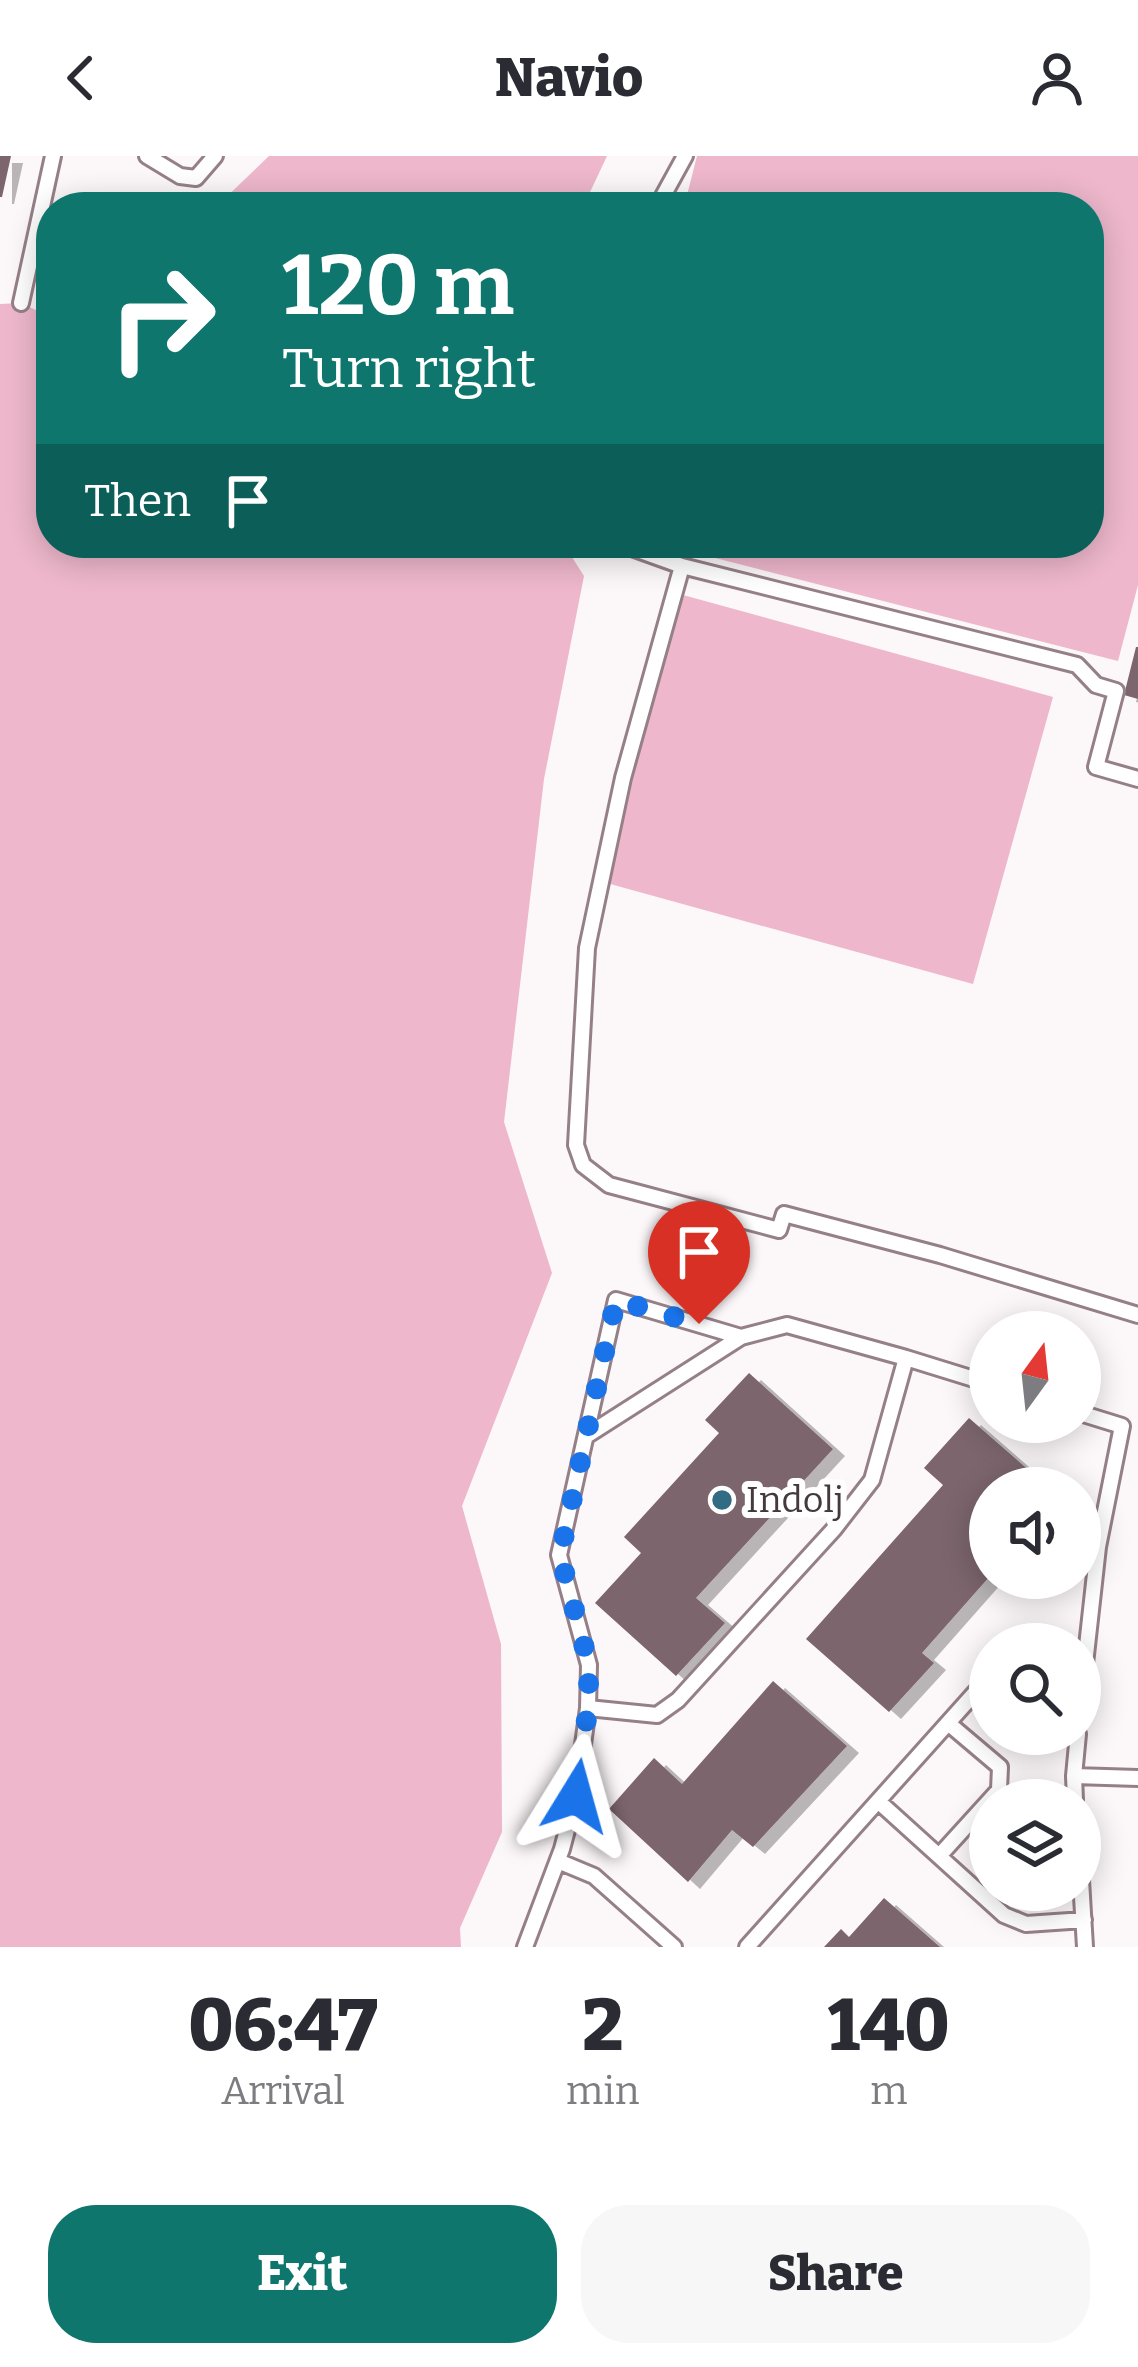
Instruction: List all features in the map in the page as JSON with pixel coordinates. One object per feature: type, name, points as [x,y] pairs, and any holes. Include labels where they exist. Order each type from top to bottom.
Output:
[{"type":"lane","points":[[45,192],[53,156]]},
{"type":"lane","points":[[147,156],[180,176],[196,178],[215,156]]},
{"type":"lane","points":[[665,192],[685,156]]},
{"type":"lane","points":[[21,303],[36,234]]},
{"type":"lane","points":[[660,558],[1077,664],[1096,686],[1116,692],[1096,767],[1138,778]]},
{"type":"lane","points":[[682,566],[623,778],[587,948],[575,1133],[583,1165],[609,1186],[779,1230],[784,1214],[1138,1315]]},
{"type":"lane","points":[[525,1947],[558,1861],[576,1796],[589,1665],[560,1555],[616,1300],[740,1336]]},
{"type":"lane","points":[[586,1436],[740,1336],[787,1325],[969,1378]]},
{"type":"lane","points":[[588,1708],[657,1715],[678,1700],[834,1529],[872,1480],[906,1358]]},
{"type":"lane","points":[[1101,1420],[1138,1430]]},
{"type":"lane","points":[[1086,1623],[1122,1426]]},
{"type":"lane","points":[[747,1947],[969,1700]]},
{"type":"lane","points":[[939,1856],[999,1790],[1000,1767],[948,1723]]},
{"type":"lane","points":[[1074,1779],[1076,1755]]},
{"type":"lane","points":[[1074,1776],[1138,1778]]},
{"type":"lane","points":[[878,1801],[1004,1915],[1026,1924],[1084,1920]]},
{"type":"lane","points":[[558,1861],[594,1876],[674,1947]]},
{"type":"lane","points":[[1083,1911],[1085,1947]]},
{"type":"shaded area","points":[[269,156],[607,156],[590,192],[232,192]]},
{"type":"shaded area","points":[[697,156],[1138,156],[1138,585],[1118,661],[716,558],[1104,558],[1104,192],[688,192]]},
{"type":"shaded area","points":[[21,303],[36,310],[36,558],[573,558],[584,576],[544,779],[504,1122],[552,1273],[462,1506],[501,1644],[502,1832],[460,1928],[461,1947],[0,1947],[0,304]]},
{"type":"shaded area","points":[[683,595],[1053,697],[973,984],[603,882]]},
{"type":"building","points":[[0,156],[11,156],[2,197],[0,197]]},
{"type":"building","points":[[1138,647],[1138,699],[1124,695]]},
{"type":"building","points":[[749,1373],[833,1449],[696,1598],[725,1623],[676,1676],[595,1603],[641,1553],[624,1537],[719,1433],[705,1420]]},
{"type":"building","points":[[969,1418],[969,1443],[998,1443],[1025,1467],[969,1467],[970,1599],[922,1653],[934,1663],[889,1712],[806,1639],[943,1485],[924,1468]]},
{"type":"building","points":[[773,1681],[847,1746],[753,1847],[732,1830],[688,1882],[609,1809],[654,1758],[682,1784]]},
{"type":"building","points":[[884,1898],[940,1947],[824,1947],[841,1929],[849,1937]]},
{"type":"place","name":"Indolj","points":[[722,1500]]},
{"type":"route","points":[[576,1796],[589,1665],[560,1555],[616,1300],[699,1324]]}]
